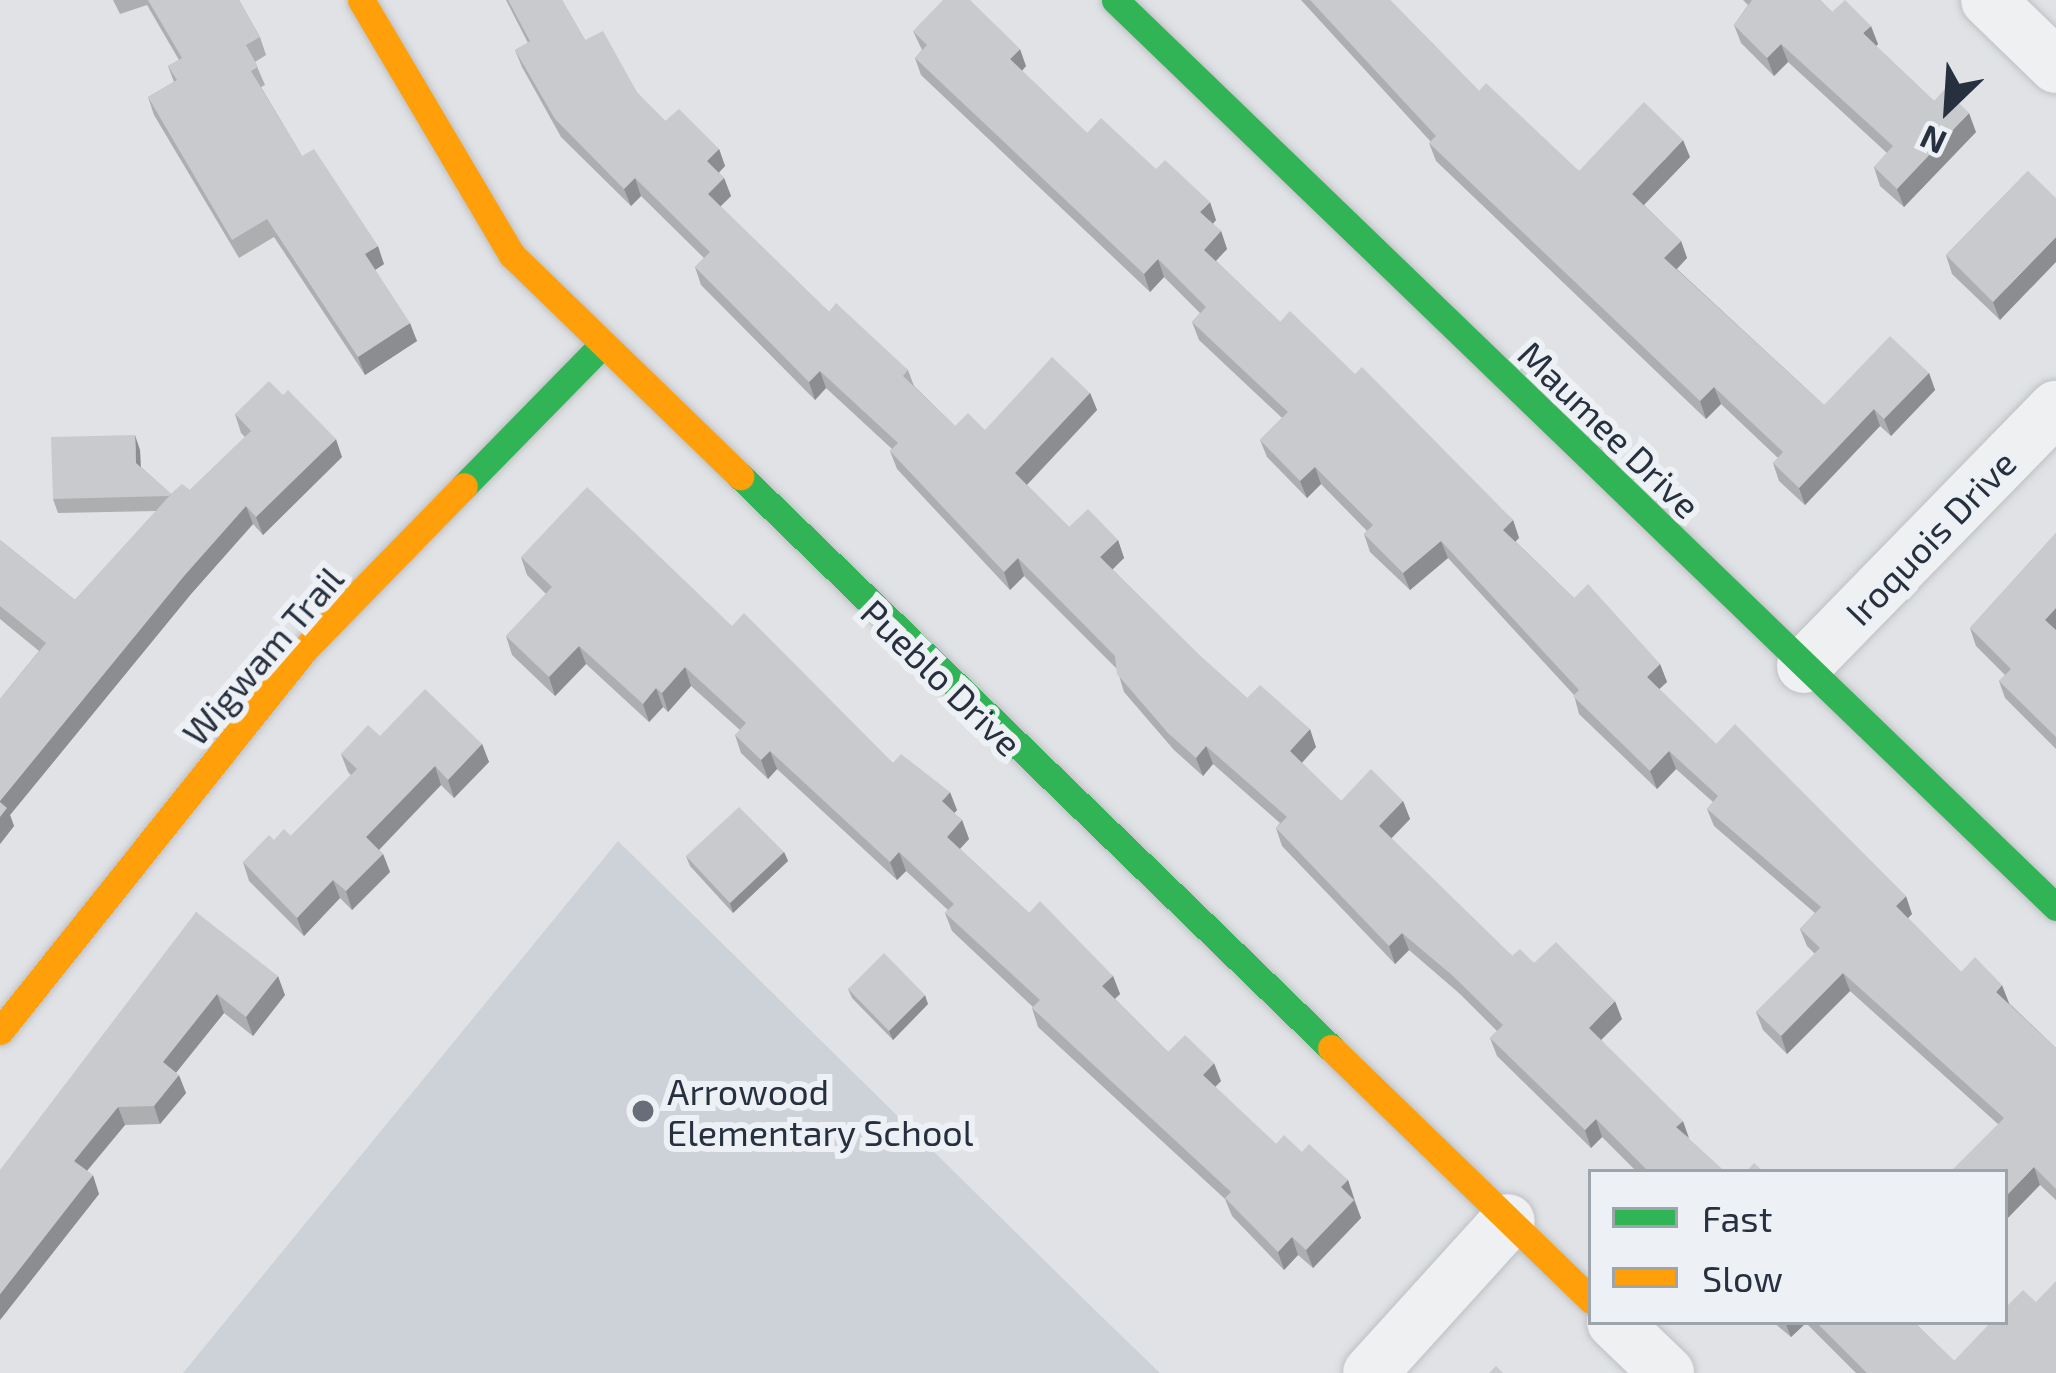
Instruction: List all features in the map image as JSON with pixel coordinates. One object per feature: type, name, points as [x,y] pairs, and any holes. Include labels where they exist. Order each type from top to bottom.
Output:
[{"type":"street","name":"Pueblo Drive","points":[[361,0],[481,212],[600,347],[1588,1297]]},
{"type":"street","name":"Maumee Drive","points":[[1115,0],[2056,908]]},
{"type":"street","points":[[1988,0],[2056,66]]},
{"type":"street","name":"Wigwam Trail","points":[[0,1030],[306,648],[600,347]]},
{"type":"street","name":"Iroquois Drive","points":[[1804,666],[2056,408]]},
{"type":"street","points":[[1370,1373],[1508,1220]]},
{"type":"street","points":[[1617,1325],[1667,1373]]},
{"type":"shaded area","name":"Arrowood Elementary School","points":[[618,841],[1103,1318],[1160,1373],[183,1373]]},
{"type":"building","points":[[148,0],[239,0],[260,37],[246,45],[258,67],[251,71],[302,156],[314,149],[378,246],[365,254],[410,323],[358,357],[267,219],[232,240],[148,97],[177,80],[168,66],[182,58]]},
{"type":"building","points":[[508,0],[562,0],[585,40],[603,31],[637,92],[665,121],[679,109],[719,149],[707,161],[724,178],[708,194],[829,312],[836,303],[908,370],[903,376],[955,426],[968,413],[985,430],[1052,357],[1090,393],[1015,473],[1069,527],[1088,509],[1118,540],[1100,557],[1247,698],[1260,685],[1310,729],[1290,751],[1341,801],[1371,769],[1403,801],[1379,826],[1512,956],[1520,949],[1534,963],[1556,942],[1615,1001],[1589,1028],[1683,1121],[1676,1127],[1722,1169],[1646,1169],[1596,1119],[1585,1130],[1490,1038],[1503,1025],[1453,976],[1402,933],[1389,946],[1276,828],[1287,817],[1206,746],[1196,758],[1168,733],[1117,674],[1115,656],[1018,558],[1004,572],[890,451],[898,443],[820,371],[809,382],[695,267],[710,252],[635,178],[624,189],[555,119],[515,50],[530,41]]},
{"type":"building","points":[[943,0],[970,0],[1020,49],[1010,59],[1087,133],[1101,118],[1156,169],[1165,160],[1210,202],[1200,212],[1221,231],[1204,250],[1280,322],[1290,311],[1355,374],[1362,367],[1513,520],[1503,530],[1574,598],[1588,584],[1660,664],[1647,677],[1716,744],[1735,724],[1906,896],[1896,906],[1961,972],[1975,957],[2002,985],[1996,992],[2056,1048],[2056,1189],[2034,1167],[2008,1194],[2008,1169],[1953,1169],[2004,1118],[1843,973],[1781,1036],[1756,1012],[1820,948],[1800,929],[1821,907],[1707,809],[1718,796],[1669,751],[1650,771],[1573,696],[1579,690],[1441,541],[1403,573],[1364,534],[1373,525],[1315,467],[1300,481],[1260,440],[1288,412],[1192,322],[1206,307],[1158,259],[1144,274],[915,58],[927,45],[913,31]]},
{"type":"building","points":[[1310,0],[1390,0],[1479,91],[1486,83],[1579,171],[1644,102],[1683,140],[1632,194],[1681,241],[1664,258],[1824,405],[1890,336],[1929,373],[1884,419],[1874,409],[1799,488],[1773,463],[1783,452],[1714,387],[1700,401],[1429,143],[1436,136]]},
{"type":"building","points":[[1752,0],[1820,0],[1832,12],[1845,0],[1871,26],[1863,33],[1934,101],[1945,89],[1969,113],[1897,189],[1874,167],[1893,146],[1781,44],[1767,58],[1734,25]]},
{"type":"building","points":[[2028,171],[2056,198],[2056,237],[1993,302],[1946,255]]},
{"type":"building","points":[[269,381],[283,395],[288,390],[336,439],[256,517],[246,506],[0,801],[0,699],[46,643],[0,606],[0,540],[75,600],[173,492],[182,484],[190,490],[251,431],[235,414]]},
{"type":"building","points":[[135,435],[136,463],[169,496],[53,499],[51,437]]},
{"type":"building","points":[[587,487],[732,626],[744,613],[893,763],[901,754],[950,792],[942,801],[962,820],[947,837],[1029,913],[1040,901],[1113,976],[1102,986],[1168,1052],[1185,1035],[1214,1063],[1203,1075],[1276,1144],[1284,1135],[1302,1152],[1309,1144],[1348,1180],[1341,1187],[1354,1200],[1306,1250],[1292,1237],[1278,1252],[1225,1198],[1231,1192],[1032,1008],[1040,1000],[945,913],[954,904],[899,852],[890,862],[770,751],[761,760],[735,735],[746,723],[685,667],[662,693],[656,688],[643,704],[579,646],[549,677],[506,636],[552,587],[521,557]]},
{"type":"building","points":[[2056,533],[2056,608],[2045,620],[2056,630],[2056,737],[1999,681],[2011,669],[1970,628]]},
{"type":"building","points":[[425,689],[482,744],[448,780],[435,766],[366,837],[383,854],[346,891],[333,880],[297,918],[243,862],[269,835],[274,840],[284,829],[291,836],[357,769],[341,754],[368,725],[380,736]]},
{"type":"building","points":[[739,807],[784,852],[730,903],[686,856]]},
{"type":"building","points":[[196,912],[278,976],[246,1017],[217,994],[163,1062],[179,1075],[154,1106],[118,1107],[74,1161],[93,1175],[0,1294],[0,1170]]},
{"type":"building","points":[[884,953],[925,995],[889,1031],[848,989]]},
{"type":"building","points":[[2056,1281],[2056,1373],[1867,1373],[1819,1325],[1917,1325],[1954,1361],[1988,1325],[2008,1325],[2008,1305],[2023,1290],[2036,1302]]},
{"type":"traffic: fast","points":[[1115,0],[2056,907]]},
{"type":"traffic: fast","points":[[464,486],[600,347]]},
{"type":"traffic: fast","points":[[740,476],[1331,1048]]},
{"type":"traffic: slow","points":[[361,0],[512,255],[740,476]]},
{"type":"traffic: slow","points":[[0,1031],[306,648],[464,486]]},
{"type":"traffic: slow","points":[[1331,1048],[1588,1297]]},
{"type":"place","name":"Arrowood Elementary School","points":[[643,1111]]}]
